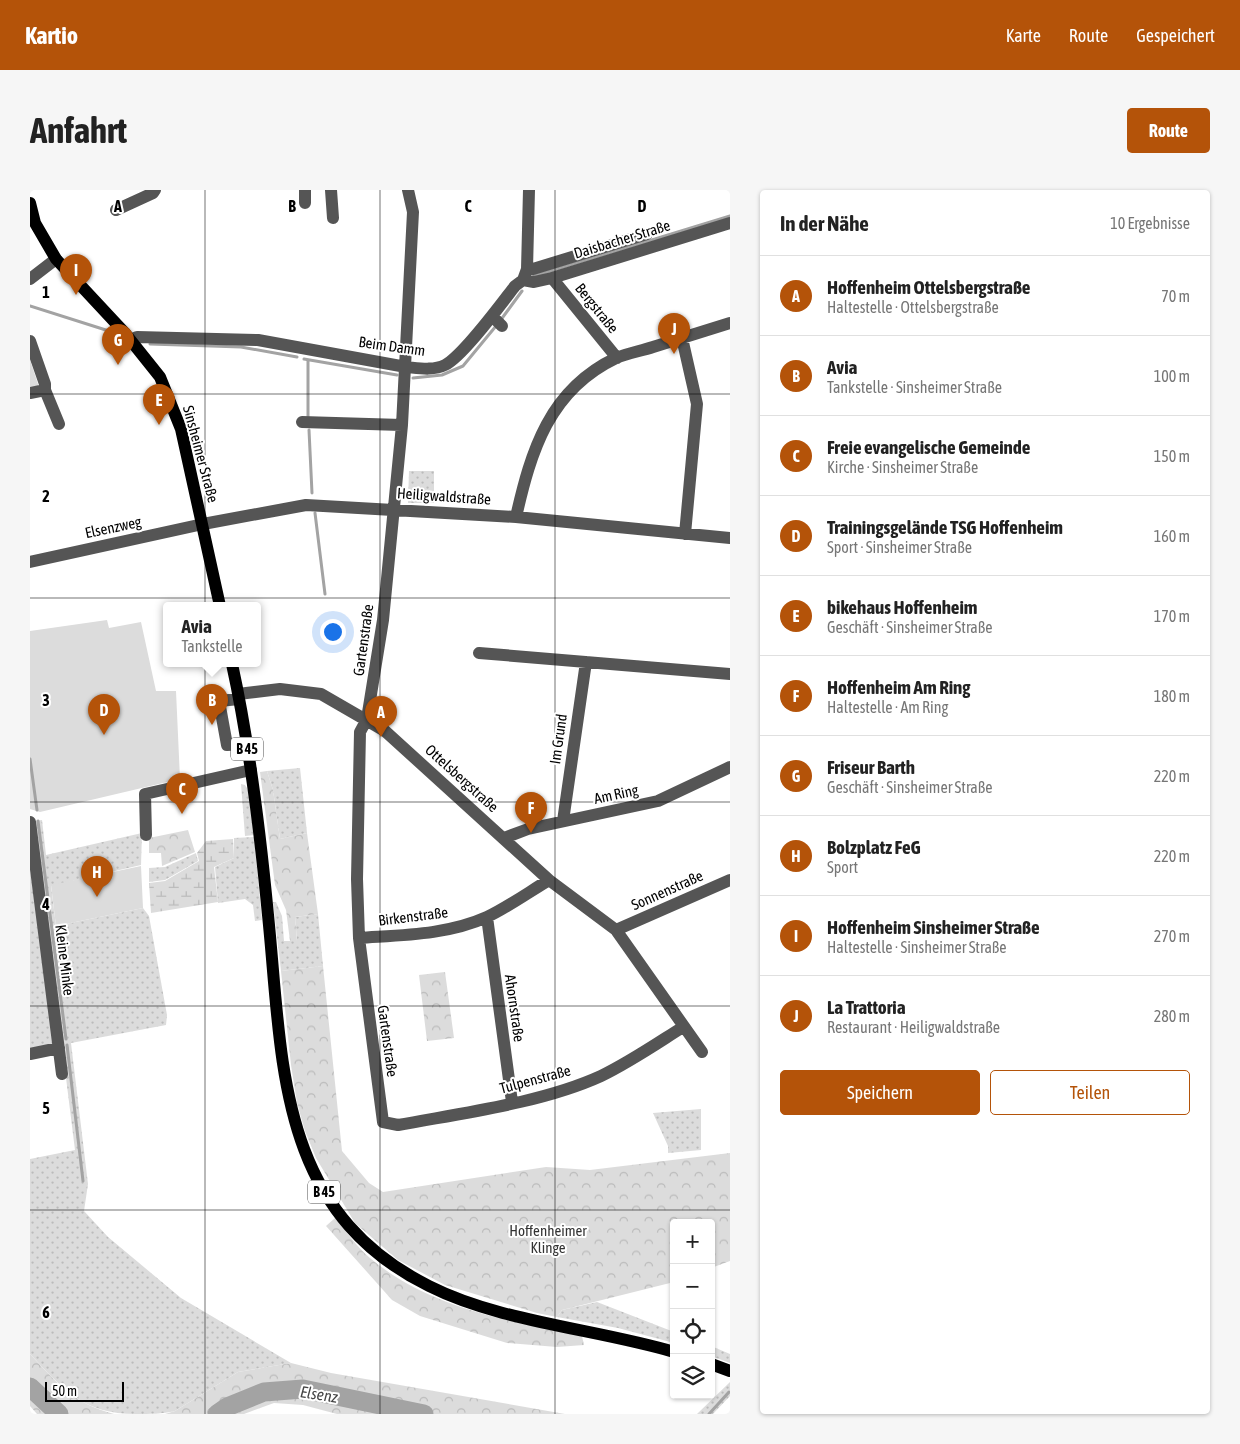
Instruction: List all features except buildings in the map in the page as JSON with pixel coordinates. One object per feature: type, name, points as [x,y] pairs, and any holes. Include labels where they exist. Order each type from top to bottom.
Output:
[{"type":"main road","name":"Sinsheimer Straße","points":[[30,203],[35,223],[56,259],[130,340],[160,377],[181,429],[219,602]]},
{"type":"main road","name":"B 45","points":[[233,667],[256,804],[285,1082],[298,1136],[329,1202],[364,1243],[394,1266],[429,1286],[465,1301],[499,1311],[670,1351]]},
{"type":"main road","points":[[715,1365],[730,1371]]},
{"type":"street","points":[[116,210],[155,190]]},
{"type":"street","points":[[331,190],[333,218]]},
{"type":"street","name":"Gartenstraße","points":[[383,1122],[359,938],[357,879],[360,732],[367,719],[383,620],[402,426],[413,212],[408,190]]},
{"type":"street","points":[[525,274],[529,190]]},
{"type":"street","name":"Daisbacher Straße","points":[[647,234],[533,269],[525,274],[534,282],[552,278],[730,223]]},
{"type":"street","points":[[30,279],[56,259]]},
{"type":"street","name":"Beim Damm","points":[[130,340],[136,337],[258,340],[406,367],[429,369],[445,365],[497,322],[515,286],[525,274]]},
{"type":"street","name":"Bergstraße","points":[[552,278],[617,358]]},
{"type":"street","points":[[516,517],[528,466],[547,424],[571,390],[593,372],[617,358],[730,323]]},
{"type":"street","points":[[682,338],[697,404],[685,534]]},
{"type":"street","points":[[30,341],[45,384],[45,390],[59,424]]},
{"type":"street","points":[[30,393],[45,390]]},
{"type":"street","points":[[302,422],[402,426]]},
{"type":"street","name":"Heiligwaldstraße","points":[[203,524],[306,505],[516,517],[730,538]]},
{"type":"street","name":"Elsenzweg","points":[[30,562],[203,524]]},
{"type":"street","points":[[479,653],[730,674]]},
{"type":"street","name":"Im Grund","points":[[563,821],[586,662]]},
{"type":"street","name":"Ottelsbergstraße","points":[[247,744],[227,745],[219,701],[280,689],[307,690],[321,694],[385,731],[549,880],[616,930],[702,1052]]},
{"type":"street","name":"Am Ring","points":[[504,838],[528,829],[658,801],[730,767]]},
{"type":"street","points":[[146,835],[144,794],[251,770]]},
{"type":"street","name":"Kleine Minke","points":[[30,822],[62,1074]]},
{"type":"street","name":"Birkenstraße","points":[[359,938],[418,934],[453,929],[487,917],[549,880]]},
{"type":"street","name":"Sonnenstraße","points":[[616,930],[730,880]]},
{"type":"street","name":"Ahornstraße","points":[[487,917],[512,1102]]},
{"type":"street","name":"Tulpenstraße","points":[[383,1122],[398,1126],[558,1091],[600,1076],[644,1052],[683,1027]]},
{"type":"street","points":[[30,1054],[59,1048]]},
{"type":"green space","points":[[30,360],[39,387],[30,387]]},
{"type":"green space","points":[[409,471],[434,471],[434,503],[408,503]]},
{"type":"green space","points":[[107,620],[109,628],[141,622],[156,691],[176,691],[180,779],[40,812],[30,809],[30,631]]},
{"type":"green space","points":[[300,768],[307,833],[280,839],[273,790],[267,771]]},
{"type":"green space","points":[[267,771],[273,790],[280,839],[307,833],[318,914],[295,917],[297,941],[290,941],[286,910],[275,885],[260,772]]},
{"type":"green space","points":[[241,784],[245,785],[248,790],[254,835],[245,836]]},
{"type":"green space","points":[[42,820],[46,855],[142,833],[141,865],[51,886],[56,926],[143,908],[149,916],[167,1015],[166,1025],[71,1043],[88,1184],[84,1211],[108,1237],[181,1298],[291,1363],[238,1372],[175,1411],[151,1414],[118,1413],[88,1405],[76,1398],[53,1379],[30,1354],[30,1159],[75,1150],[34,821]]},
{"type":"green space","points":[[188,830],[195,852],[162,866],[161,853],[149,853],[149,838]]},
{"type":"green space","points":[[254,837],[262,920],[255,921],[253,905],[245,899],[218,903],[215,867],[234,858],[234,838]]},
{"type":"green space","points":[[233,839],[234,858],[214,867],[218,902],[151,913],[149,883],[165,881],[199,861],[197,853],[206,841]]},
{"type":"green space","points":[[196,853],[198,861],[165,880],[149,882],[149,868],[165,867]]},
{"type":"green space","points":[[141,866],[143,908],[56,926],[51,885]]},
{"type":"green space","points":[[30,870],[56,1039],[50,1047],[30,1051]]},
{"type":"green space","points":[[273,902],[276,902],[282,916],[284,941],[297,941],[295,917],[318,914],[323,966],[281,971]]},
{"type":"green space","name":"Hoffenheimer Klinge","points":[[323,966],[342,1151],[369,1183],[383,1192],[546,1167],[590,1170],[730,1153],[730,1261],[715,1267],[715,1219],[670,1219],[670,1283],[562,1310],[557,1317],[537,1313],[445,1285],[398,1260],[355,1223],[316,1158],[305,1131],[297,1103],[291,1065],[281,971]]},
{"type":"green space","points":[[445,972],[454,1038],[427,1041],[419,975]]},
{"type":"green space","points":[[701,1109],[701,1150],[668,1153],[668,1146],[653,1113]]},
{"type":"green space","points":[[335,1218],[370,1258],[393,1275],[418,1289],[444,1301],[498,1318],[582,1336],[584,1345],[557,1347],[507,1343],[420,1316],[392,1300],[326,1226]]},
{"type":"green space","points":[[597,1302],[670,1330],[670,1342],[618,1328],[557,1317],[562,1310]]},
{"type":"green space","points":[[715,1348],[730,1354],[730,1363],[715,1357]]},
{"type":"green space","points":[[30,1354],[67,1391],[88,1404],[114,1414],[37,1414],[30,1406]]},
{"type":"green space","points":[[291,1363],[331,1373],[565,1414],[337,1414],[303,1405],[274,1403],[244,1414],[165,1414],[175,1411],[238,1372]]},
{"type":"green space","points":[[730,1382],[730,1396],[713,1414],[697,1414],[712,1399],[715,1399],[715,1397]]},
{"type":"waterway","points":[[534,276],[730,216]]},
{"type":"waterway","points":[[500,321],[522,291]]},
{"type":"waterway","points":[[30,306],[109,331]]},
{"type":"waterway","points":[[413,378],[442,375],[463,366],[496,326]]},
{"type":"waterway","points":[[150,344],[241,347],[297,357]]},
{"type":"waterway","points":[[304,359],[397,375]]},
{"type":"waterway","points":[[308,360],[308,418]]},
{"type":"waterway","points":[[309,430],[312,493]]},
{"type":"waterway","points":[[315,513],[325,594]]},
{"type":"waterway","points":[[30,759],[37,810]]},
{"type":"waterway","points":[[38,821],[66,1039]]},
{"type":"waterway","points":[[67,1045],[83,1181]]},
{"type":"waterway","name":"Elsenz","points":[[30,1387],[59,1414]]},
{"type":"waterway","name":"Elsenz","points":[[217,1414],[227,1407],[264,1392],[303,1389],[424,1414]]},
{"type":"waterway","points":[[709,1414],[729,1392]]},
{"type":"place","name":"Hoffenheim Sinsheimer Straße","points":[[76,295]]},
{"type":"place","name":"La Trattoria","points":[[674,354]]},
{"type":"place","name":"Friseur Barth","points":[[118,365]]},
{"type":"place","name":"bikehaus Hoffenheim","points":[[159,425]]},
{"type":"place","name":"Avia","points":[[212,725]]},
{"type":"place","name":"Trainingsgelände TSG Hoffenheim","points":[[104,735]]},
{"type":"place","name":"Hoffenheim Ottelsbergstraße","points":[[381,737]]},
{"type":"place","name":"Freie evangelische Gemeinde","points":[[182,814]]},
{"type":"place","name":"Hoffenheim Am Ring","points":[[531,833]]},
{"type":"place","name":"Bolzplatz FeG","points":[[97,897]]}]
